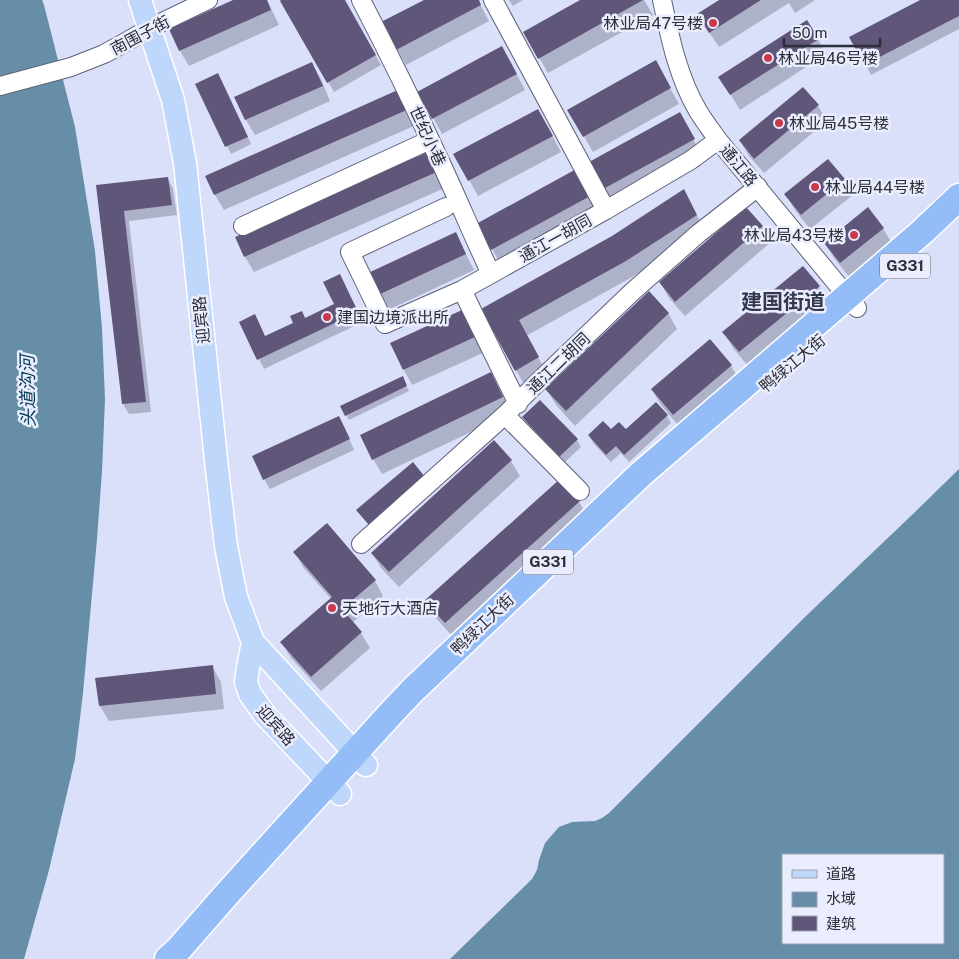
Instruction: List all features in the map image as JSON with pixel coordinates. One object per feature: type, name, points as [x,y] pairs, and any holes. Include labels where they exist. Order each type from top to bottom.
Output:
[{"type":"highway","name":"鸭绿江大街","points":[[185,959],[360,759],[607,525],[710,432],[811,346],[852,301],[959,196]]},
{"type":"highway","name":"鸭绿江大街","points":[[852,301],[917,255],[959,216]]},
{"type":"highway","name":"鸭绿江大街","points":[[168,959],[226,895],[334,788]]},
{"type":"main road","name":"迎宾路","points":[[140,0],[172,100],[185,163],[226,546],[236,596],[252,642],[360,759]]},
{"type":"main road","name":"迎宾路","points":[[252,642],[246,682],[250,694],[266,715],[334,788]]},
{"type":"street","name":"南围子街","points":[[0,86],[104,54],[150,28],[208,0]]},
{"type":"street","name":"世纪小巷","points":[[361,0],[400,76],[491,274]]},
{"type":"street","points":[[494,0],[606,210]]},
{"type":"street","name":"通江路","points":[[662,0],[680,73],[698,112],[718,140],[852,301]]},
{"type":"street","points":[[243,226],[430,140]]},
{"type":"street","name":"通江一胡同","points":[[446,207],[350,252],[385,324],[462,290],[491,274],[691,160],[718,140]]},
{"type":"street","name":"通江二胡同","points":[[361,544],[511,409],[632,292],[699,233],[758,187]]},
{"type":"street","points":[[462,290],[511,409],[580,491]]},
{"type":"water","name":"头道沟河","points":[[0,0],[42,0],[44,5],[75,127],[95,251],[102,328],[105,399],[97,539],[75,759],[49,870],[24,959],[0,959]]},
{"type":"water","points":[[959,469],[959,959],[450,959],[532,879],[537,870],[545,843],[559,827],[572,822],[595,821],[609,813],[806,616]]},
{"type":"building","points":[[233,0],[267,0],[271,10],[179,51],[169,29]]},
{"type":"building","points":[[281,0],[345,0],[376,55],[327,83]]},
{"type":"building","points":[[424,0],[479,0],[481,5],[396,50],[381,22]]},
{"type":"building","points":[[580,0],[643,0],[538,59],[523,32]]},
{"type":"building","name":"林业局47号楼","points":[[719,0],[761,0],[709,33],[697,14]]},
{"type":"building","points":[[920,0],[959,0],[959,16],[864,65],[849,37]]},
{"type":"building","name":"林业局46号楼","points":[[807,20],[819,39],[730,95],[718,77]]},
{"type":"building","points":[[502,46],[517,74],[432,119],[417,92]]},
{"type":"building","points":[[656,60],[671,88],[583,137],[567,110]]},
{"type":"building","points":[[312,62],[323,86],[245,120],[234,97]]},
{"type":"building","points":[[218,73],[248,137],[225,147],[195,84]]},
{"type":"building","name":"林业局45号楼","points":[[803,87],[819,105],[754,159],[739,140]]},
{"type":"building","points":[[400,89],[409,109],[214,195],[205,176]]},
{"type":"building","points":[[538,109],[553,136],[468,181],[453,154]]},
{"type":"building","points":[[680,112],[695,139],[491,250],[476,224]]},
{"type":"building","points":[[430,151],[439,171],[244,257],[235,237]]},
{"type":"building","name":"林业局44号楼","points":[[828,159],[845,179],[801,215],[784,194]]},
{"type":"building","points":[[168,177],[172,205],[124,211],[146,402],[122,404],[96,185]]},
{"type":"building","points":[[684,189],[697,215],[626,261],[519,320],[539,357],[515,371],[481,309],[612,236]]},
{"type":"building","points":[[746,207],[763,226],[675,302],[659,282]]},
{"type":"building","name":"林业局43号楼","points":[[868,207],[884,228],[840,263],[824,243]]},
{"type":"building","points":[[456,232],[466,254],[376,296],[366,274]]},
{"type":"building","points":[[803,266],[820,286],[739,352],[722,332]]},
{"type":"building","name":"建国边境派出所","points":[[340,274],[358,312],[257,360],[239,322],[255,314],[265,336],[293,323],[290,316],[302,311],[305,318],[334,304],[323,282]]},
{"type":"building","points":[[649,291],[669,313],[566,411],[545,389]]},
{"type":"building","points":[[462,310],[475,337],[403,370],[390,343]]},
{"type":"building","points":[[710,339],[732,365],[673,415],[651,389]]},
{"type":"building","points":[[491,372],[503,397],[372,460],[360,435]]},
{"type":"building","points":[[403,376],[407,386],[345,416],[340,406]]},
{"type":"building","points":[[540,400],[578,439],[559,457],[522,417]]},
{"type":"building","points":[[656,402],[668,415],[624,455],[616,446],[606,455],[588,435],[603,421],[611,429],[619,422],[626,429]]},
{"type":"building","points":[[339,416],[350,439],[263,480],[252,456]]},
{"type":"building","points":[[494,440],[512,460],[389,572],[371,553]]},
{"type":"building","points":[[413,462],[425,477],[369,525],[356,510]]},
{"type":"building","points":[[560,479],[580,501],[445,623],[424,601]]},
{"type":"building","points":[[327,523],[376,580],[342,609],[362,632],[311,677],[280,642],[332,597],[293,552]]},
{"type":"building","points":[[213,665],[216,694],[99,706],[95,678]]},
{"type":"place","name":"林业局47号楼","points":[[713,23]]},
{"type":"place","name":"林业局46号楼","points":[[768,58]]},
{"type":"place","name":"林业局45号楼","points":[[779,123]]},
{"type":"place","name":"林业局44号楼","points":[[815,187]]},
{"type":"place","name":"林业局43号楼","points":[[854,235]]},
{"type":"place","name":"建国边境派出所","points":[[327,317]]},
{"type":"place","name":"天地行大酒店","points":[[332,608]]},
{"type":"district","name":"建国街道","points":[[783,302]]}]
